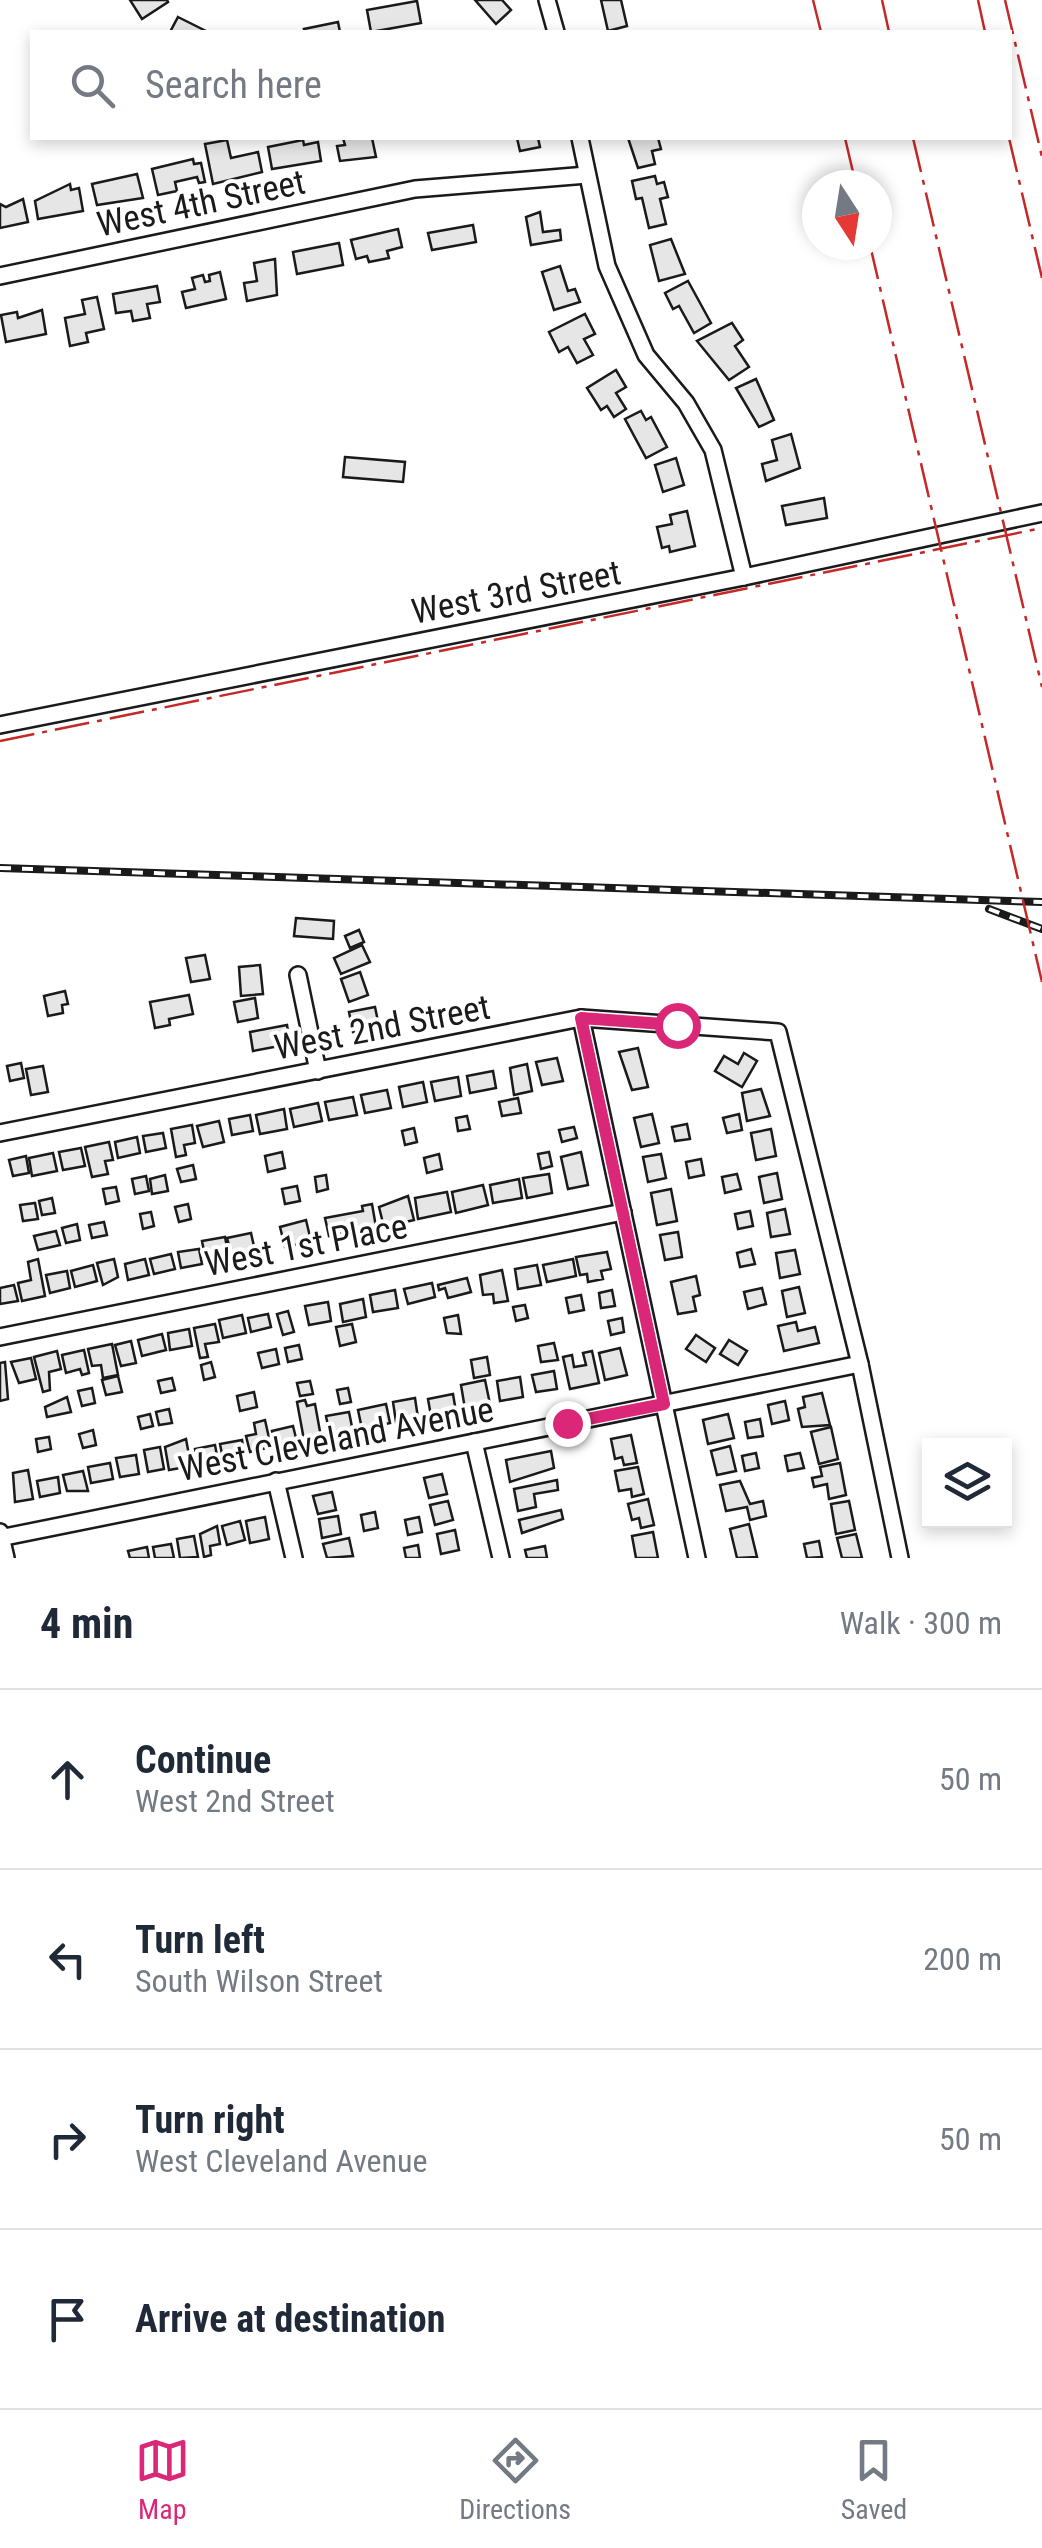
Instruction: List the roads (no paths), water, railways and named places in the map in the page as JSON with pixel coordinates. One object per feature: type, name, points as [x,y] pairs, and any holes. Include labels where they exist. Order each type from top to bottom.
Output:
[{"type":"street","points":[[547,0],[555,30]]},
{"type":"street","points":[[580,140],[607,266],[646,355],[686,403],[712,450],[744,578]]},
{"type":"street","name":"West 4th Street","points":[[0,276],[415,189],[587,174]]},
{"type":"street","name":"West 3rd Street","points":[[0,725],[744,578],[1042,513]]},
{"type":"street","points":[[298,975],[318,1071]]},
{"type":"street","points":[[581,1018],[697,1558]]},
{"type":"street","name":"West 2nd Street","points":[[0,1133],[581,1018],[778,1032],[860,1364]]},
{"type":"street","name":"West 1st Place","points":[[0,1337],[623,1212]]},
{"type":"street","points":[[860,1364],[900,1558]]},
{"type":"street","name":"West Cleveland Avenue","points":[[0,1536],[860,1364]]},
{"type":"street","points":[[474,1442],[500,1558]]},
{"type":"street","points":[[276,1481],[294,1558]]},
{"type":"street","points":[[0,1536],[6,1558]]},
{"type":"railway","points":[[0,868],[1042,902]]},
{"type":"railway","points":[[989,909],[1042,929]]}]
